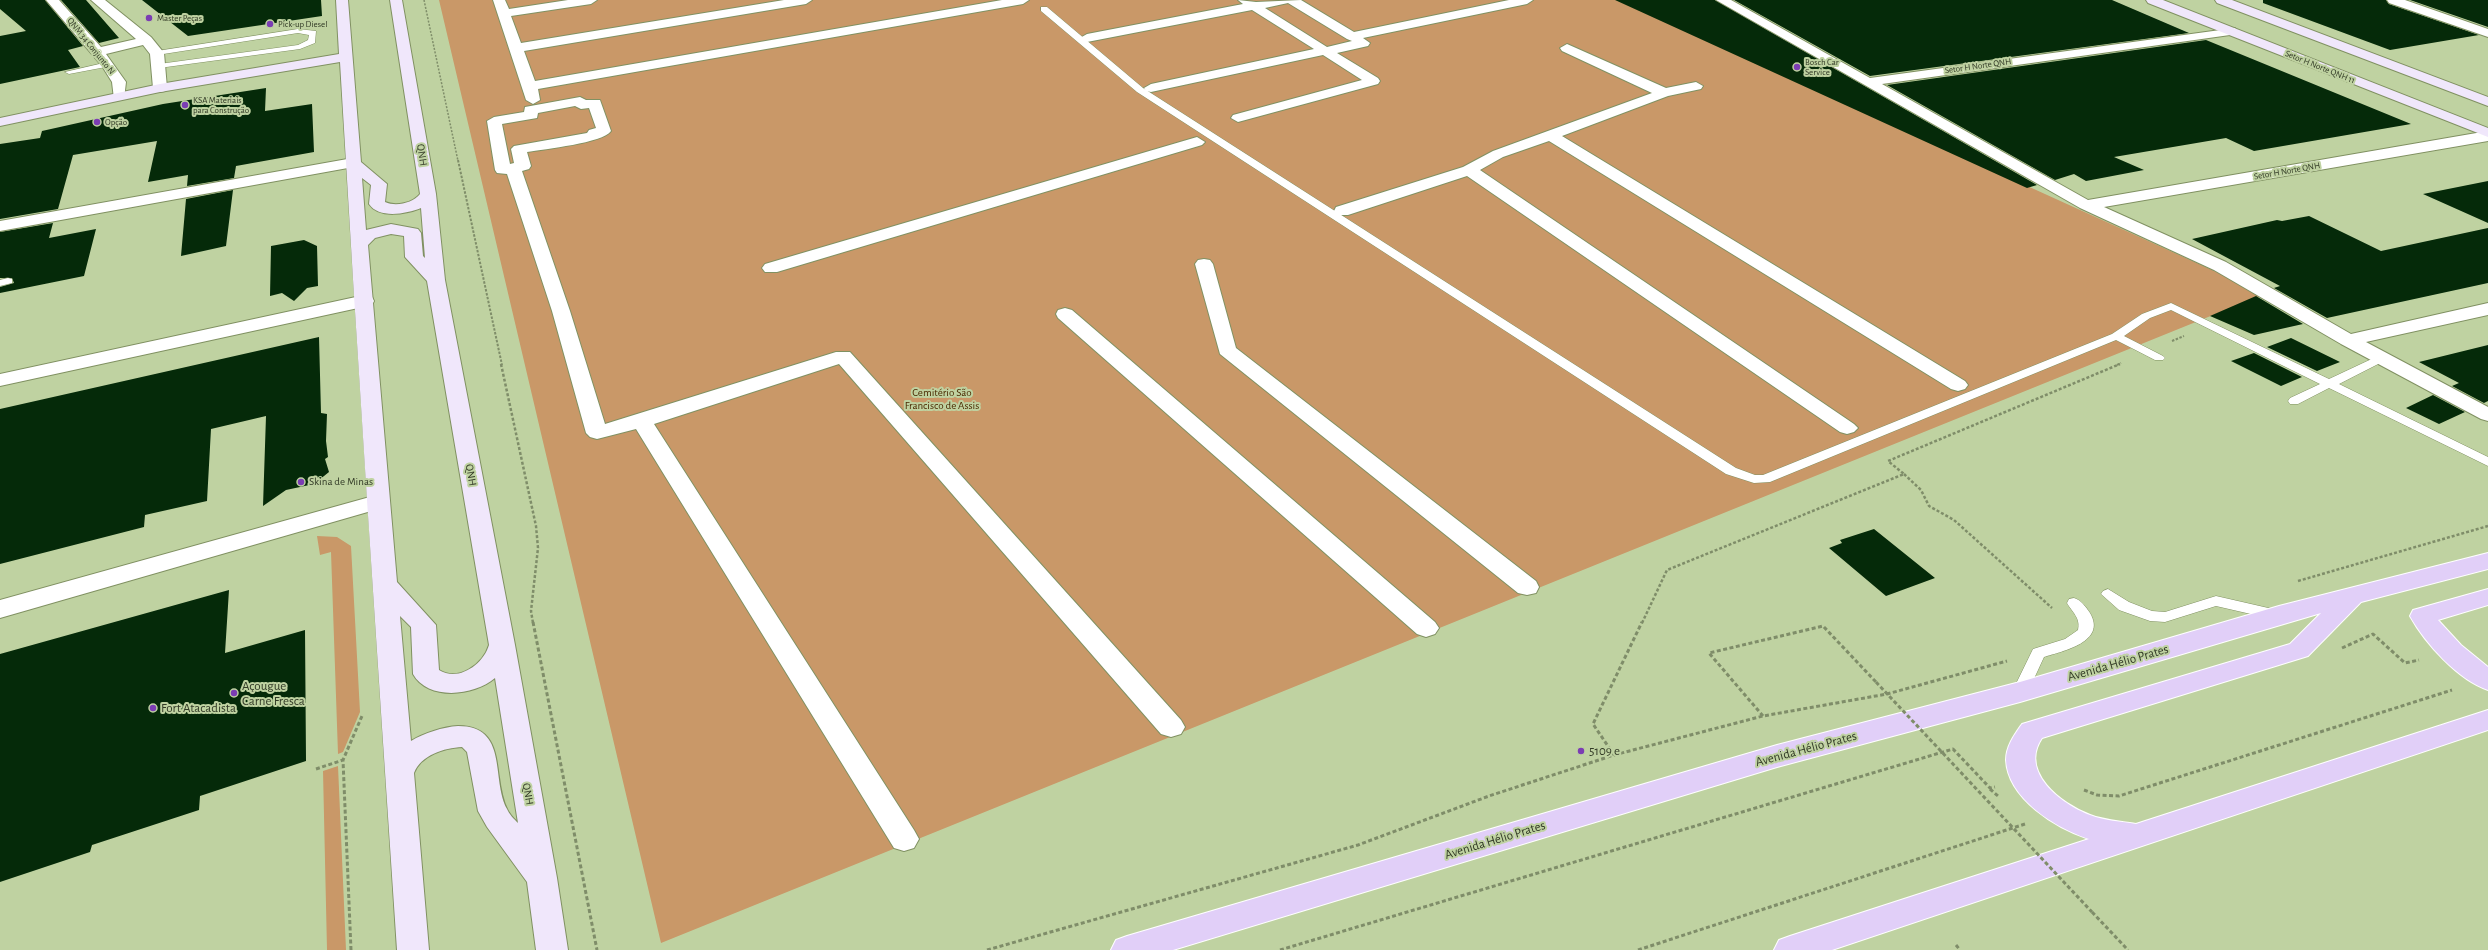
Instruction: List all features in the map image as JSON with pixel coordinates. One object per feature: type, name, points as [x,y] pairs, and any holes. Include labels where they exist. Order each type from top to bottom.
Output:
[{"type":"main road","name":"Avenida Hélio Prates","points":[[1127,950],[1777,756],[2020,692],[2279,615],[2488,561]]},
{"type":"main road","points":[[2139,836],[2084,825],[2062,814],[2044,799],[2027,780],[2021,768],[2018,753],[2022,740],[2032,731],[2299,650],[2353,596]]},
{"type":"main road","points":[[2488,597],[2422,616],[2434,635],[2454,654],[2488,680]]},
{"type":"main road","points":[[1790,950],[2488,720]]},
{"type":"street","name":"QNM 34 Conjunto N","points":[[52,0],[108,64],[119,82],[119,96]]},
{"type":"street","points":[[97,0],[146,40],[157,52],[160,88]]},
{"type":"street","points":[[342,0],[353,163],[365,301],[377,502],[386,585],[399,779],[413,950]]},
{"type":"street","name":"QNH","points":[[396,0],[428,194],[436,280],[502,645],[542,878],[552,950]]},
{"type":"street","points":[[499,0],[530,86],[535,109]]},
{"type":"street","points":[[503,14],[591,0]]},
{"type":"street","points":[[516,48],[806,0]]},
{"type":"street","points":[[530,86],[1023,0]]},
{"type":"street","points":[[1087,38],[1249,3],[1285,0]]},
{"type":"street","points":[[1151,88],[1363,44],[1292,0]]},
{"type":"street","points":[[1352,36],[1527,0]]},
{"type":"street","points":[[1722,0],[2086,205],[2220,266],[2348,340],[2488,415]]},
{"type":"street","name":"Setor H Norte QNH 11","points":[[2152,0],[2488,134]]},
{"type":"street","points":[[2221,0],[2488,102]]},
{"type":"street","points":[[2393,0],[2488,33]]},
{"type":"street","points":[[1238,118],[1373,81],[1249,3]]},
{"type":"street","name":"Setor H Norte QNH","points":[[1869,82],[2230,31]]},
{"type":"street","points":[[98,52],[146,40]]},
{"type":"street","points":[[1567,48],[1664,93]]},
{"type":"street","points":[[0,122],[160,88],[345,57]]},
{"type":"street","points":[[1342,211],[1469,170],[1498,154],[1664,93],[1696,86]]},
{"type":"street","points":[[580,101],[581,105],[595,103],[604,131],[594,133],[595,136],[519,149],[523,166],[513,168],[503,170],[494,121],[532,115],[530,110],[535,109],[580,101]]},
{"type":"street","name":"Setor H Norte QNH","points":[[2086,205],[2488,134]]},
{"type":"street","points":[[1550,136],[1958,386]]},
{"type":"street","points":[[771,268],[1198,142]]},
{"type":"street","points":[[0,226],[353,163],[379,184],[377,204],[380,206],[391,209],[408,207],[423,201],[428,194]]},
{"type":"street","points":[[513,168],[561,311],[596,433],[642,421],[843,356],[1171,727]]},
{"type":"street","points":[[1469,170],[1847,428]]},
{"type":"street","points":[[360,244],[374,233],[391,229],[407,230],[412,233],[414,257],[436,280]]},
{"type":"street","points":[[1204,264],[1227,350],[1527,587]]},
{"type":"street","points":[[0,380],[365,301]]},
{"type":"street","points":[[2348,340],[2488,309]]},
{"type":"street","points":[[1065,314],[1426,628]]},
{"type":"street","points":[[642,421],[904,839]]},
{"type":"street","points":[[0,609],[377,502]]},
{"type":"street","points":[[386,585],[423,625],[426,674],[431,679],[451,683],[477,676],[497,662],[502,645]]},
{"type":"street","points":[[399,779],[400,770],[406,761],[427,745],[455,737],[468,738],[478,744],[482,752],[492,810],[542,878]]},
{"type":"lane","points":[[1044,9],[1140,90],[1717,463],[1742,476],[1765,479],[2116,336],[2146,316],[2171,306],[2488,462]]},
{"type":"lane","points":[[157,52],[298,32],[313,33],[312,41],[300,47],[159,66]]},
{"type":"lane","points":[[69,72],[108,64]]},
{"type":"lane","points":[[2116,336],[2159,358]]},
{"type":"lane","points":[[2294,401],[2382,358]]},
{"type":"lane","points":[[2108,594],[2124,606],[2150,616],[2165,617],[2216,601],[2279,615]]},
{"type":"lane","points":[[2020,692],[2038,653],[2073,643],[2085,633],[2087,626],[2078,607]]},
{"type":"path","points":[[424,0],[536,526],[538,548],[531,611],[597,950]]},
{"type":"path","points":[[2078,607],[2062,617],[1954,520],[1929,506],[1921,490],[1888,461],[2210,325]]},
{"type":"path","points":[[1614,755],[1593,724],[1667,570],[1904,474]]},
{"type":"path","points":[[2296,581],[2488,526]]},
{"type":"path","points":[[1763,716],[1709,653],[1823,626],[2128,950]]},
{"type":"path","points":[[2340,649],[2373,634],[2405,663],[2454,654]]},
{"type":"path","points":[[987,950],[1358,845],[1489,796],[1614,755],[1763,716],[1887,694],[2006,662],[2010,657]]},
{"type":"path","points":[[2081,788],[2098,795],[2119,796],[2459,688]]},
{"type":"path","points":[[351,950],[343,760],[364,711]]},
{"type":"path","points":[[1280,950],[1952,749],[2000,799]]},
{"type":"path","points":[[316,769],[343,760]]},
{"type":"path","points":[[1990,788],[2027,780]]},
{"type":"path","points":[[1638,950],[2025,825],[2020,820]]},
{"type":"path","points":[[1956,946],[1960,950]]},
{"type":"green space","name":"Cemitério São Francisco de Assis","points":[[439,0],[1618,0],[2265,294],[661,943]]},
{"type":"green space","points":[[317,536],[337,537],[351,546],[360,712],[343,752],[338,754],[331,552],[320,555]]},
{"type":"green space","points":[[338,766],[346,950],[327,950],[323,771]]},
{"type":"building","points":[[0,0],[45,0],[83,46],[68,50],[80,67],[0,84],[0,36],[26,31],[0,9]]},
{"type":"building","points":[[61,0],[86,0],[119,38],[99,43]]},
{"type":"building","points":[[142,0],[321,0],[322,16],[188,36]]},
{"type":"building","points":[[1615,0],[1715,0],[2037,185],[2027,188]]},
{"type":"building","points":[[1734,0],[2112,0],[2189,33],[1870,76]]},
{"type":"building","points":[[2263,0],[2386,0],[2389,4],[2479,35],[2390,50],[2263,3]]},
{"type":"building","points":[[2410,0],[2488,0],[2488,27]]},
{"type":"building","points":[[2206,40],[2411,124],[2254,151],[2226,138],[2114,157],[2144,170],[2086,181],[2074,174],[2055,180],[1887,85]]},
{"type":"building","points":[[266,88],[265,111],[312,104],[314,152],[236,166],[234,178],[187,186],[188,175],[148,182],[157,141],[73,155],[58,209],[0,219],[0,144],[40,138],[42,131],[163,104]]},
{"type":"building","points":[[2488,181],[2488,223],[2423,194]]},
{"type":"building","points":[[233,190],[226,246],[181,256],[186,199]]},
{"type":"building","points":[[2309,216],[2381,251],[2488,228],[2488,283],[2327,318],[2274,288],[2280,286],[2192,239],[2277,220],[2282,221]]},
{"type":"building","points":[[53,223],[49,238],[96,229],[84,276],[0,293],[0,287],[14,283],[12,278],[0,278],[0,232]]},
{"type":"building","points":[[304,240],[317,246],[318,286],[307,288],[294,301],[282,293],[270,296],[271,246]]},
{"type":"building","points":[[2256,296],[2303,324],[2254,335],[2210,316]]},
{"type":"building","points":[[319,337],[321,413],[327,414],[326,441],[328,457],[325,459],[329,472],[314,484],[286,490],[263,506],[266,416],[211,429],[207,501],[145,515],[144,527],[0,564],[0,409]]},
{"type":"building","points":[[2291,338],[2340,362],[2317,371],[2267,347]]},
{"type":"building","points":[[2488,345],[2488,401],[2484,403],[2452,386],[2459,383],[2419,362]]},
{"type":"building","points":[[2254,353],[2302,377],[2281,386],[2231,361]]},
{"type":"building","points":[[2433,395],[2465,412],[2439,424],[2406,408]]},
{"type":"building","points":[[1874,529],[1935,578],[1886,596],[1829,548],[1842,543],[1840,540]]},
{"type":"building","name":"Fort Atacadista","points":[[229,590],[225,653],[305,630],[306,761],[200,796],[199,810],[92,845],[90,852],[0,882],[0,654]]},
{"type":"place","name":"Master Peças","points":[[149,18]]},
{"type":"place","name":"Pick-up Diesel","points":[[270,24]]},
{"type":"place","name":"Bosch Car Service","points":[[1797,67]]},
{"type":"place","name":"KSA Materiais para Construção","points":[[185,105]]},
{"type":"place","name":"Opção","points":[[97,122]]},
{"type":"place","name":"Skina de Minas","points":[[301,482]]},
{"type":"place","name":"Açougue Carne Fresca","points":[[234,693]]},
{"type":"place","name":"Fort Atacadista","points":[[153,708]]},
{"type":"place","name":"5109 e","points":[[1581,751]]}]
